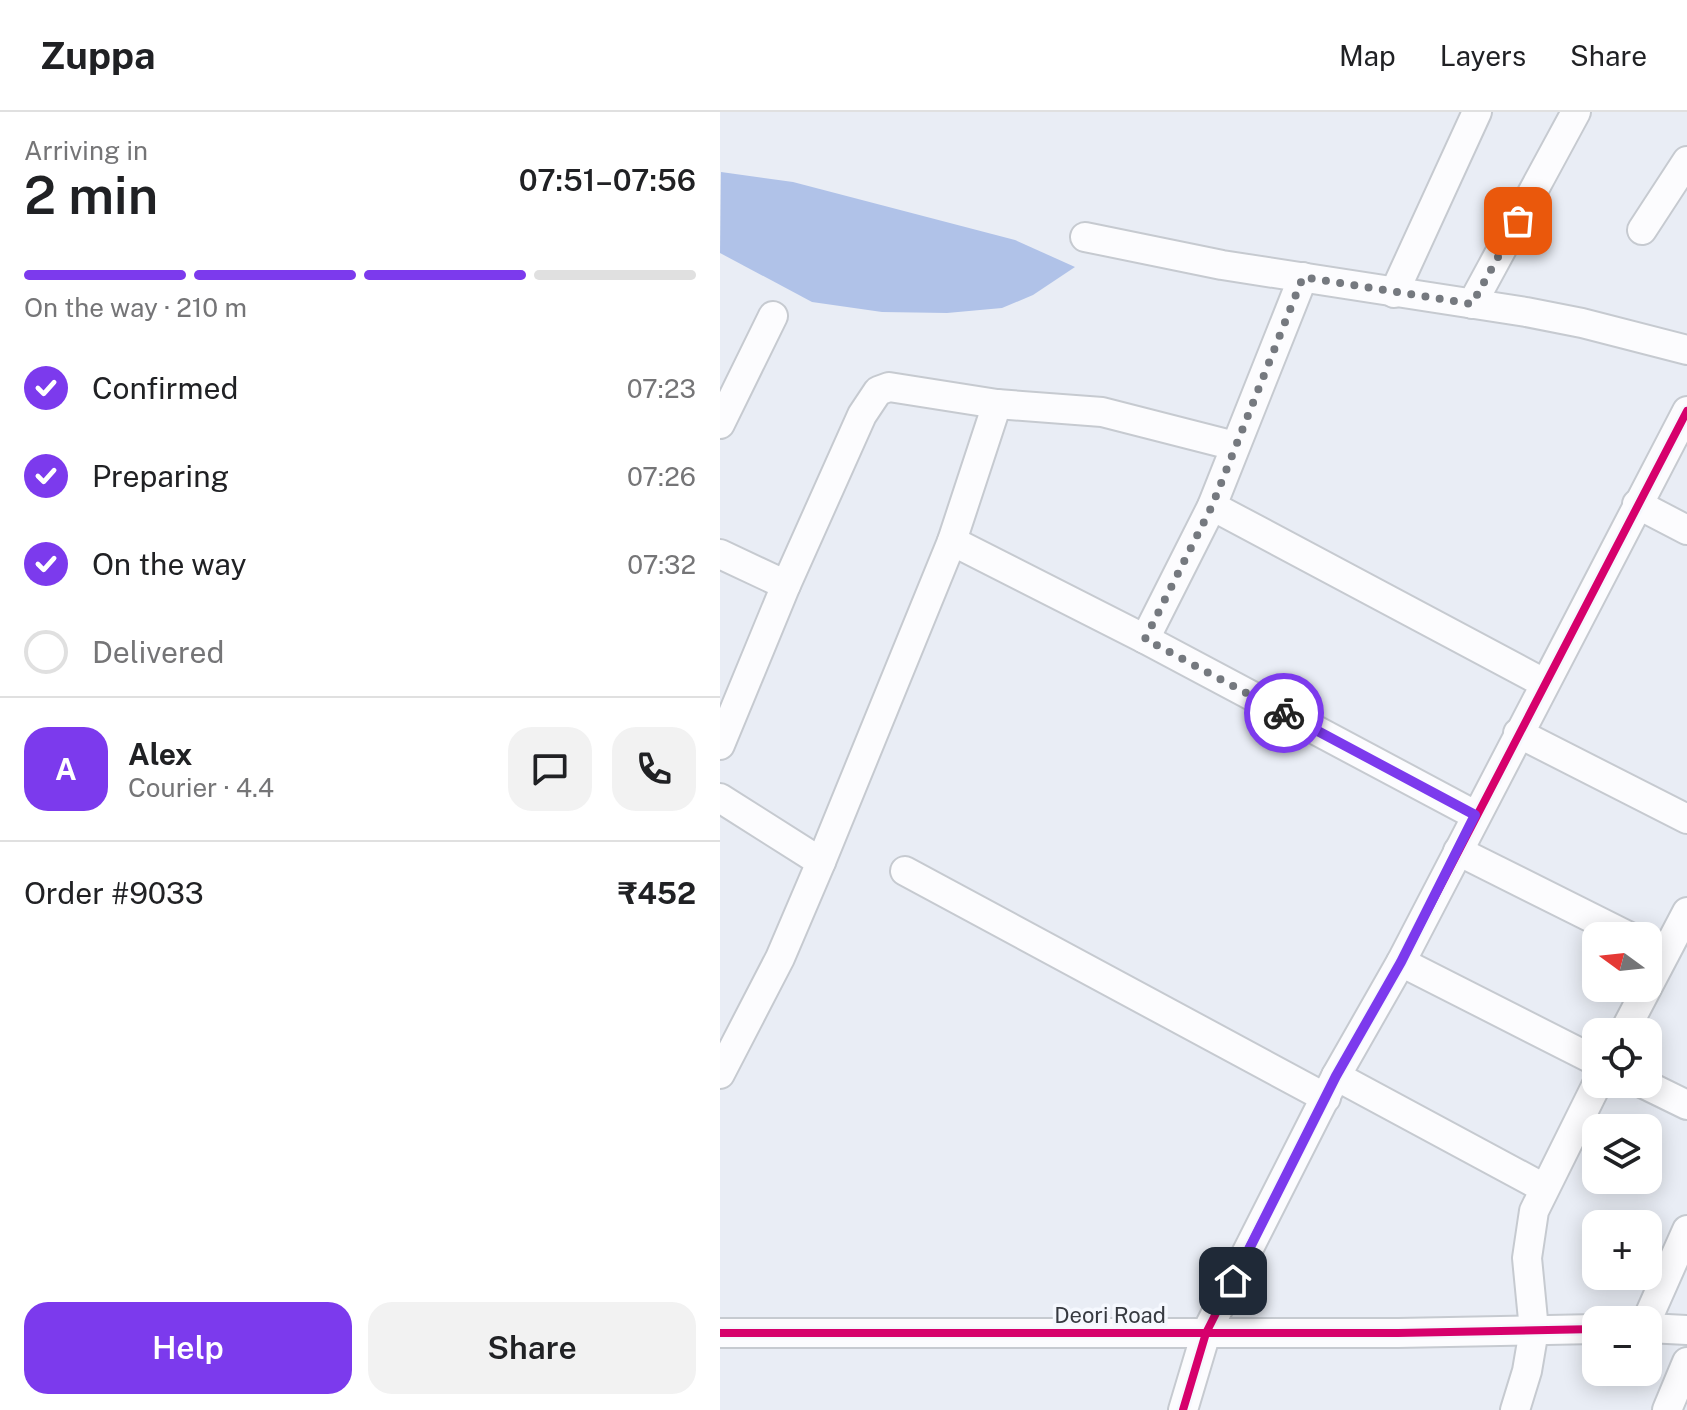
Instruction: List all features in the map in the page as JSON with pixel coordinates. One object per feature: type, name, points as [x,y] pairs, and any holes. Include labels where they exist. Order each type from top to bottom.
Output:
[{"type":"street","points":[[1394,293],[1477,112]]},
{"type":"street","points":[[1472,304],[1576,112]]},
{"type":"street","points":[[1642,230],[1687,161]]},
{"type":"street","points":[[1085,237],[1222,265],[1582,323],[1687,350]]},
{"type":"street","points":[[1145,639],[1212,506],[1303,277]]},
{"type":"street","points":[[720,424],[729,384],[773,316]]},
{"type":"street","points":[[720,745],[786,585],[862,415],[878,391],[889,387],[997,404],[1102,412],[1235,446]]},
{"type":"street","points":[[723,1063],[780,958],[821,862],[952,541],[997,404]]},
{"type":"street","points":[[1183,1410],[1206,1333],[1331,1087],[1401,962],[1637,504],[1677,456],[1687,411]]},
{"type":"street","points":[[1637,504],[1687,530]]},
{"type":"street","points":[[1212,506],[1544,683]]},
{"type":"street","points":[[952,541],[1145,639],[1475,815]]},
{"type":"street","points":[[720,554],[786,585]]},
{"type":"street","points":[[1518,733],[1687,819]]},
{"type":"street","points":[[720,798],[821,862]]},
{"type":"street","points":[[1458,851],[1600,922]]},
{"type":"street","points":[[905,871],[1331,1087],[1544,1188]]},
{"type":"street","points":[[1662,944],[1687,912]]},
{"type":"street","points":[[1401,962],[1582,1054]]},
{"type":"street","points":[[1662,1093],[1687,1105]]},
{"type":"street","points":[[1515,1410],[1527,1371],[1534,1330],[1527,1258],[1534,1211],[1590,1098]]},
{"type":"street","points":[[1653,1306],[1687,1230]]},
{"type":"street","name":"Deori Road","points":[[720,1333],[1582,1329]]},
{"type":"street","points":[[1662,1329],[1687,1330]]},
{"type":"street","points":[[1667,1410],[1687,1362]]},
{"type":"water","points":[[721,172],[793,182],[1015,240],[1075,267],[1033,295],[1002,308],[947,313],[882,312],[812,302],[720,253]]},
{"type":"cycle path","points":[[1183,1410],[1206,1333],[1336,1076],[1401,962],[1687,411]]},
{"type":"cycle path","points":[[720,1333],[1398,1333],[1582,1329]]},
{"type":"way so far","points":[[1284,713],[1145,639],[1212,506],[1303,277],[1472,304],[1518,221]]},
{"type":"route","points":[[1233,1281],[1336,1076],[1401,962],[1475,815],[1284,713]]}]
